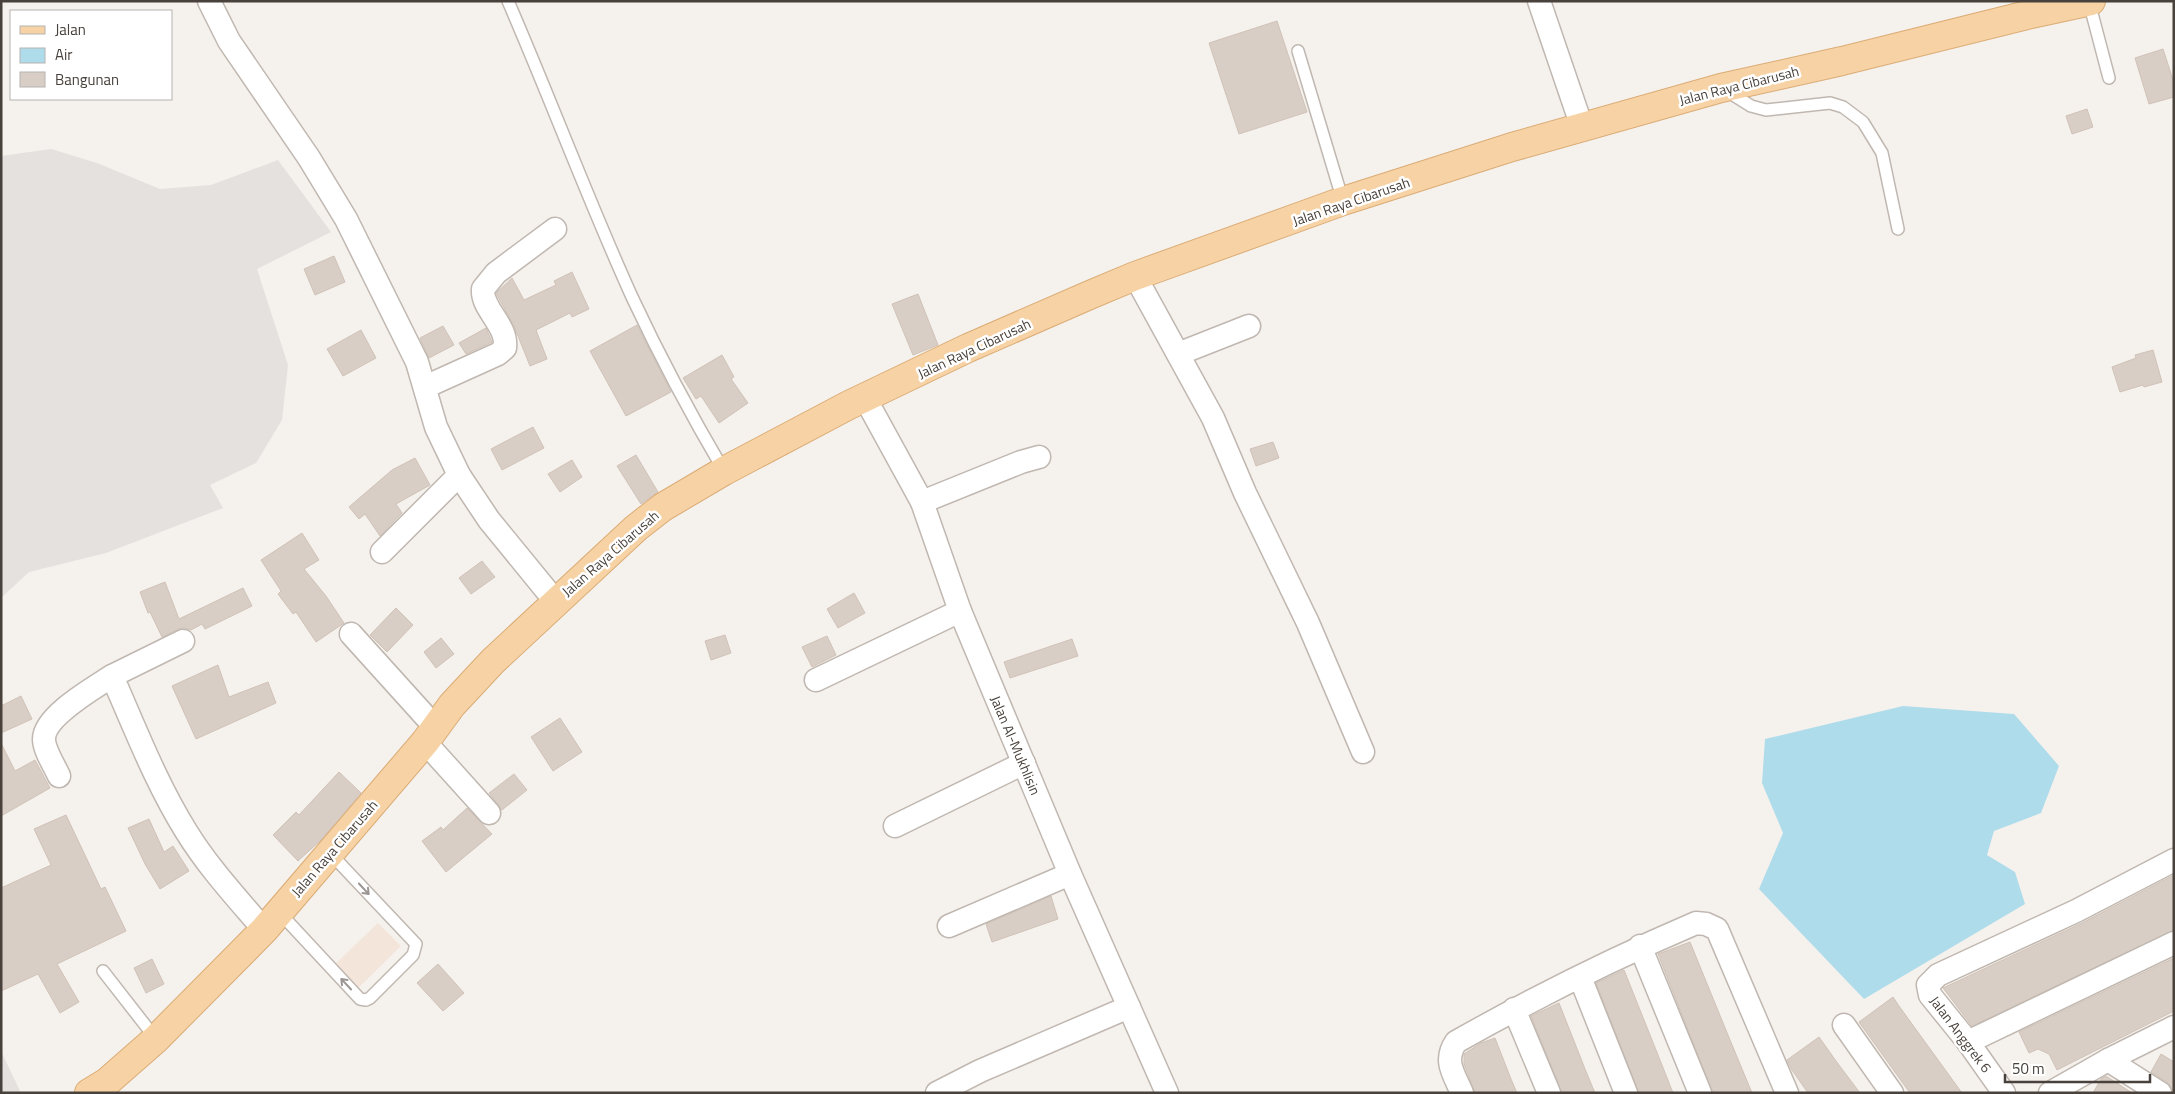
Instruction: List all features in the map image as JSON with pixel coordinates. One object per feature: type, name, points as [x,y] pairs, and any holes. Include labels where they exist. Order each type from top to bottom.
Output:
[{"type":"main road","name":"Jalan Raya Cibarusah","points":[[102,1089],[156,1039],[272,921],[473,681],[608,552],[655,513],[724,471],[865,398],[968,348],[1135,276],[1344,201],[1512,147],[1721,88],[1842,61],[2004,20],[2090,2]]},
{"type":"street","points":[[209,1],[229,41],[309,158],[346,219],[417,362],[426,387],[436,427],[459,475],[488,520],[556,602]]},
{"type":"street","points":[[1539,1],[1582,127]]},
{"type":"street","points":[[426,387],[498,354],[505,348],[505,339],[485,299],[483,289],[496,273],[555,230]]},
{"type":"street","points":[[1135,276],[1213,418],[1245,493],[1308,623],[1363,752]]},
{"type":"street","points":[[1178,354],[1249,326]]},
{"type":"street","name":"Jalan Al-Mukhlisin","points":[[865,398],[922,502],[960,612],[1070,874],[1167,1093]]},
{"type":"street","points":[[922,502],[1021,462],[1039,457]]},
{"type":"street","points":[[382,552],[459,475]]},
{"type":"street","points":[[816,680],[960,612]]},
{"type":"street","points":[[351,634],[430,734],[489,814]]},
{"type":"street","points":[[59,776],[45,743],[45,732],[54,719],[77,699],[112,676],[183,640]]},
{"type":"street","points":[[112,676],[165,794],[185,831],[211,868],[272,921]]},
{"type":"street","points":[[896,826],[1024,763]]},
{"type":"street","name":"Jalan Anggrek 6","points":[[2004,1093],[1968,1042],[1930,995],[1928,984],[1938,975],[2076,911],[2174,860]]},
{"type":"street","points":[[949,926],[1070,874]]},
{"type":"street","points":[[1462,1093],[1448,1059],[1451,1049],[1456,1042],[1514,1009],[1640,946],[1696,923],[1706,924],[1717,929],[1787,1093]]},
{"type":"street","points":[[1968,1042],[2174,943]]},
{"type":"street","points":[[1640,946],[1700,1093]]},
{"type":"street","points":[[1580,977],[1626,1093]]},
{"type":"street","points":[[937,1093],[980,1071],[1129,1007]]},
{"type":"street","points":[[1514,1009],[1549,1093]]},
{"type":"street","points":[[1844,1025],[1892,1093]]},
{"type":"street","points":[[2050,1093],[2174,1026]]},
{"type":"street","points":[[1772,1055],[1800,1093]]},
{"type":"street","points":[[2108,1060],[2160,1093]]},
{"type":"lane","points":[[508,1],[537,66],[583,185],[632,297],[661,357],[724,471]]},
{"type":"lane","points":[[2090,2],[2109,78]]},
{"type":"lane","points":[[1298,51],[1344,201]]},
{"type":"lane","points":[[1721,88],[1751,106],[1766,110],[1830,103],[1843,107],[1863,122],[1882,153],[1898,229]]},
{"type":"lane","points":[[272,921],[360,999],[366,1000],[370,998],[413,955],[416,944],[330,853]]},
{"type":"lane","points":[[103,971],[156,1039]]},
{"type":"shaded area","points":[[51,149],[97,163],[160,189],[211,185],[278,160],[331,232],[257,269],[288,365],[282,420],[256,463],[210,485],[223,508],[106,553],[29,572],[1,598],[1,156]]},
{"type":"shaded area","points":[[378,923],[401,946],[350,996],[327,972]]},
{"type":"shaded area","points":[[1,1051],[21,1093],[1,1093]]},
{"type":"water","points":[[1903,706],[2014,714],[2059,766],[2041,813],[1994,831],[1987,855],[2015,872],[2025,904],[1864,999],[1759,889],[1783,833],[1762,783],[1765,739]]},
{"type":"building","points":[[1277,21],[1307,112],[1239,134],[1209,43]]},
{"type":"building","points":[[2163,49],[2174,83],[2174,97],[2149,104],[2135,58]]},
{"type":"building","points":[[2087,109],[2093,127],[2072,134],[2066,116]]},
{"type":"building","points":[[334,256],[345,282],[315,295],[304,269]]},
{"type":"building","points":[[572,272],[589,309],[572,317],[570,313],[536,330],[547,359],[530,366],[514,326],[496,293],[512,278],[524,300],[556,285],[554,281]]},
{"type":"building","points":[[918,294],[938,345],[913,355],[892,304]]},
{"type":"building","points":[[637,325],[671,392],[626,416],[590,351]]},
{"type":"building","points":[[443,326],[454,345],[429,358],[420,338]]},
{"type":"building","points":[[486,328],[492,342],[466,354],[459,343]]},
{"type":"building","points":[[361,330],[376,358],[343,376],[327,349]]},
{"type":"building","points":[[2153,350],[2162,382],[2120,392],[2112,367],[2136,358],[2135,355]]},
{"type":"building","points":[[722,355],[734,377],[731,379],[748,403],[719,423],[701,396],[696,399],[683,378]]},
{"type":"building","points":[[533,427],[544,448],[502,470],[491,449]]},
{"type":"building","points":[[1273,442],[1279,458],[1256,466],[1250,449]]},
{"type":"building","points":[[636,455],[658,492],[641,504],[617,466]]},
{"type":"building","points":[[415,458],[430,485],[396,504],[402,513],[380,536],[365,514],[359,519],[349,507],[392,470]]},
{"type":"building","points":[[572,460],[582,477],[560,492],[548,474]]},
{"type":"building","points":[[302,533],[319,560],[304,569],[326,596],[344,623],[316,642],[296,612],[293,614],[278,594],[281,591],[261,560]]},
{"type":"building","points":[[482,561],[495,577],[471,594],[459,578]]},
{"type":"building","points":[[165,582],[179,619],[243,588],[252,606],[205,629],[202,624],[191,630],[178,629],[162,637],[150,612],[148,613],[140,592]]},
{"type":"building","points":[[854,593],[865,613],[838,628],[827,609]]},
{"type":"building","points":[[396,608],[413,625],[387,652],[370,635]]},
{"type":"building","points":[[725,635],[731,653],[711,660],[705,641]]},
{"type":"building","points":[[827,636],[836,655],[812,667],[802,647]]},
{"type":"building","points":[[441,638],[454,654],[436,668],[424,652]]},
{"type":"building","points":[[1072,639],[1078,656],[1010,678],[1004,662]]},
{"type":"building","points":[[218,665],[229,697],[268,682],[276,703],[196,739],[172,686]]},
{"type":"building","points":[[21,696],[32,719],[1,733],[1,706]]},
{"type":"building","points":[[560,718],[582,752],[553,771],[531,737]]},
{"type":"building","points":[[1,743],[15,771],[35,760],[50,788],[1,816]]},
{"type":"building","points":[[339,772],[361,793],[321,840],[298,861],[273,835],[296,812],[299,815]]},
{"type":"building","points":[[514,774],[527,790],[502,810],[489,793]]},
{"type":"building","points":[[467,808],[492,834],[446,872],[422,841],[441,827],[443,830]]},
{"type":"building","points":[[66,815],[101,889],[105,887],[126,931],[57,964],[79,1002],[60,1013],[38,974],[1,991],[1,888],[51,865],[34,829]]},
{"type":"building","points":[[149,819],[164,852],[173,846],[189,871],[160,889],[145,864],[128,828]]},
{"type":"building","points":[[2174,875],[2174,930],[1972,1026],[1943,988],[2082,923]]},
{"type":"building","points":[[1051,896],[1058,919],[992,942],[986,924]]},
{"type":"building","points":[[1690,942],[1752,1093],[1713,1093],[1658,954]]},
{"type":"building","points":[[2174,958],[2174,1011],[2057,1070],[2049,1054],[2038,1049],[2029,1053],[2019,1032]]},
{"type":"building","points":[[152,959],[164,984],[146,993],[134,968]]},
{"type":"building","points":[[438,964],[464,993],[443,1011],[417,983]]},
{"type":"building","points":[[1624,970],[1673,1093],[1639,1093],[1596,983]]},
{"type":"building","points":[[1893,997],[1962,1093],[1910,1093],[1859,1022]]},
{"type":"building","points":[[1559,1003],[1595,1093],[1562,1093],[1531,1016]]},
{"type":"building","points":[[1819,1037],[1860,1093],[1808,1093],[1787,1060]]},
{"type":"building","points":[[1495,1038],[1517,1093],[1475,1093],[1464,1064],[1464,1054],[1481,1043]]},
{"type":"building","points":[[2161,1054],[2174,1062],[2174,1093],[2167,1082],[2151,1072]]},
{"type":"building","points":[[2106,1076],[2132,1093],[2093,1093],[2101,1079]]}]
